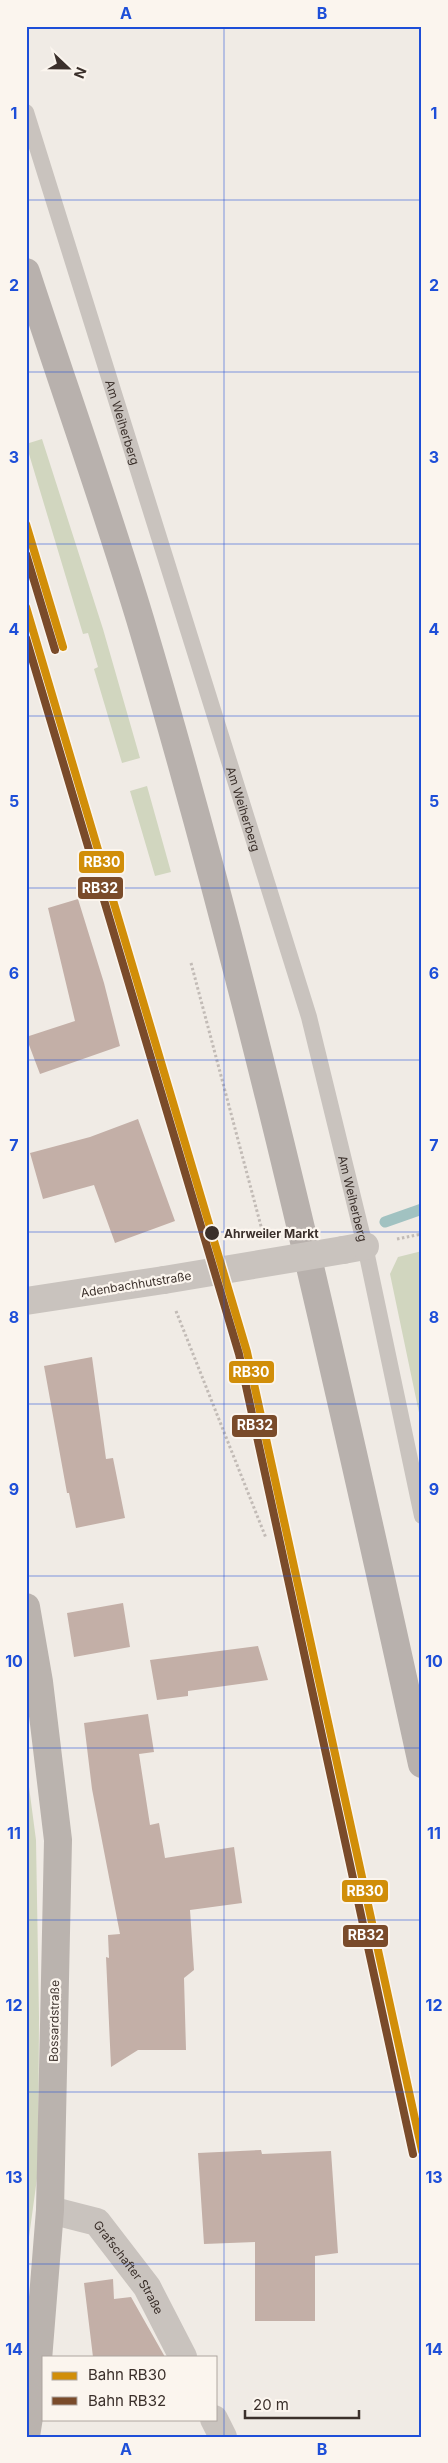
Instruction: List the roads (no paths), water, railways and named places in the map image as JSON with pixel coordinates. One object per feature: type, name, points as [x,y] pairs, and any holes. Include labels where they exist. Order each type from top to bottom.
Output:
[{"type":"main road","points":[[26,272],[139,617],[217,894],[276,1121],[368,1516],[422,1764]]},
{"type":"street","name":"Adenbachhutstraße","points":[[26,1301],[354,1248]]},
{"type":"street","name":"Bossardstraße","points":[[26,1607],[39,1682],[58,1840],[50,2210],[38,2360],[26,2436]]},
{"type":"street","name":"Grafschafter Straße","points":[[50,2210],[97,2222],[147,2287],[182,2356]]},
{"type":"street","points":[[214,2420],[223,2437]]},
{"type":"lane","name":"Am Weiherberg","points":[[26,112],[309,1018],[354,1248],[422,1516]]},
{"type":"waterway","points":[[385,1222],[422,1209]]},
{"type":"rail line","name":"RB30","points":[[26,524],[63,647]]},
{"type":"rail line","name":"RB32","points":[[26,554],[55,650]]},
{"type":"rail line","name":"RB30","points":[[26,607],[247,1352],[422,2151]]},
{"type":"rail line","name":"RB32","points":[[26,638],[239,1354],[413,2154]]},
{"type":"place","name":"Ahrweiler Markt","points":[[212,1233]]}]
